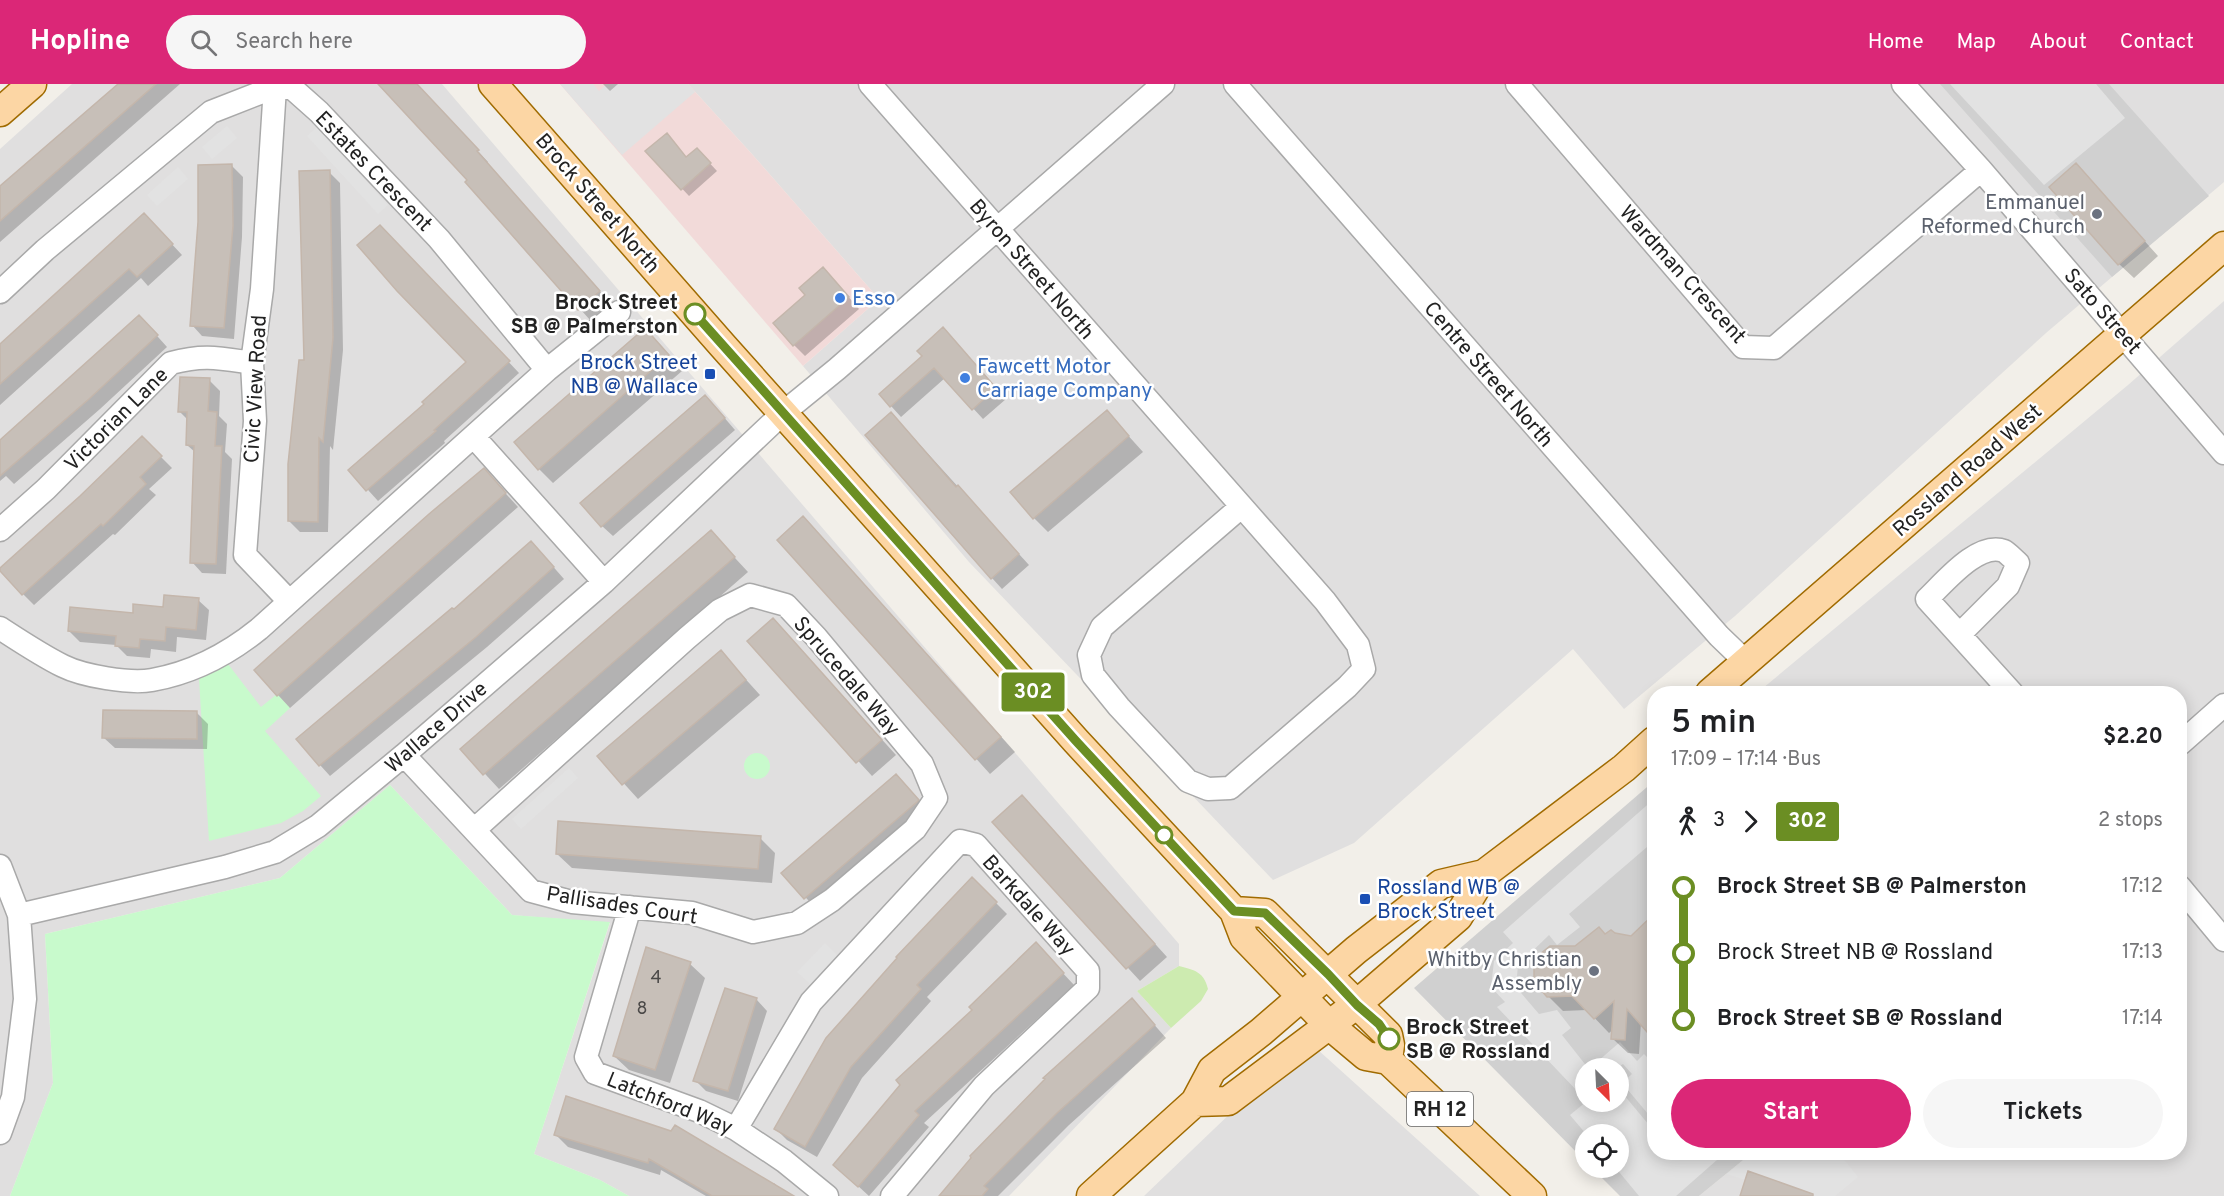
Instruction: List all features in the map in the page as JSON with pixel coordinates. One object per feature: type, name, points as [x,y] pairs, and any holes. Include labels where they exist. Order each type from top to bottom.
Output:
[{"type":"main road","points":[[0,112],[32,84]]},
{"type":"main road","name":"Brock Street North","points":[[493,84],[1076,741],[1234,911],[1244,937],[1329,1025],[1366,1056],[1388,1059],[1532,1196]]},
{"type":"main road","name":"Rossland Road West","points":[[1718,686],[2224,246]]},
{"type":"main road","points":[[1195,1102],[1228,1101],[1357,1005],[1458,917],[1484,874],[1624,768],[1647,747]]},
{"type":"main road","points":[[1091,1196],[1195,1102],[1212,1070],[1301,996],[1441,884],[1484,874]]},
{"type":"main road","points":[[1234,911],[1265,913],[1388,1035],[1390,1045],[1388,1059]]},
{"type":"street","name":"Byron Street North","points":[[870,84],[998,229],[1241,507],[1324,602],[1358,645],[1364,669],[1339,694],[1230,788],[1208,789],[1188,781],[1119,706],[1094,675],[1089,655],[1102,627],[1241,507]]},
{"type":"street","name":"Wallace Drive","points":[[19,915],[225,867],[275,852],[318,826],[404,755],[604,582],[783,413],[837,369],[1163,84]]},
{"type":"street","name":"Centre Street North","points":[[1235,84],[1719,636],[1746,662]]},
{"type":"street","name":"Wardman Crescent","points":[[1517,84],[1743,347],[1774,348],[1981,170]]},
{"type":"street","name":"Sato Street","points":[[1904,84],[1981,170],[2224,453]]},
{"type":"street","points":[[0,292],[45,250],[211,112],[274,87]]},
{"type":"street","name":"Civic View Road","points":[[274,87],[262,289],[252,363],[255,421],[245,555],[289,601]]},
{"type":"street","name":"Estates Crescent","points":[[274,87],[292,88],[319,112],[439,239],[547,370]]},
{"type":"street","points":[[0,628],[64,666],[102,678],[151,680],[206,663],[230,650],[259,629],[547,370],[619,312]]},
{"type":"street","name":"Victorian Lane","points":[[0,530],[46,489],[171,363],[194,357],[212,357],[252,363]]},
{"type":"street","points":[[474,437],[604,582]]},
{"type":"street","name":"Sprucedale Way","points":[[474,830],[587,726],[720,610],[750,594],[786,605],[816,637],[922,764],[936,798],[915,829],[832,900],[797,923],[753,932]]},
{"type":"street","points":[[1960,634],[2006,686]]},
{"type":"street","points":[[2187,738],[2224,705]]},
{"type":"street","name":"Pallisades Court","points":[[404,755],[531,891],[572,902],[692,914],[753,932]]},
{"type":"street","name":"Barkdale Way","points":[[736,1129],[811,1002],[960,841],[976,845],[1088,971],[1088,988],[984,1086],[892,1196]]},
{"type":"street","points":[[0,866],[19,915],[25,999],[13,1097],[0,1133]]},
{"type":"street","points":[[2187,895],[2224,940]]},
{"type":"street","name":"Latchford Way","points":[[630,907],[586,1057],[596,1073],[699,1111],[736,1129],[784,1161],[826,1196]]},
{"type":"shaded area","points":[[72,84],[442,84],[1179,944],[1179,966],[1137,991],[1171,1028],[1009,1196],[629,1196],[600,1180],[534,1154],[610,923],[512,915],[390,785],[280,878],[45,934],[53,1083],[10,1196],[0,1196],[0,149]]},
{"type":"shaded area","points":[[560,84],[688,84],[879,299],[803,366]]},
{"type":"shaded area","points":[[560,84],[593,84],[599,91],[607,84],[688,84],[695,92],[622,155]]},
{"type":"shaded area","points":[[688,84],[2224,84],[2224,182],[2046,333],[1735,616],[1651,686],[1647,686],[1647,690],[1624,709],[1573,649],[1354,843],[1273,880],[969,562],[803,366],[879,299]]},
{"type":"shaded area","points":[[1940,84],[2109,84],[2209,196],[2112,277]]},
{"type":"shaded area","points":[[1950,84],[2096,84],[2125,118],[2044,185]]},
{"type":"shaded area","points":[[227,126],[237,138],[212,159],[202,147]]},
{"type":"shaded area","points":[[317,127],[388,205],[378,214],[307,136]]},
{"type":"shaded area","points":[[178,167],[188,179],[157,206],[147,195]]},
{"type":"shaded area","points":[[2224,301],[2224,1196],[1699,1196],[1743,1160],[2187,1160],[2187,686],[1765,686],[2128,385]]},
{"type":"shaded area","points":[[569,768],[578,778],[521,829],[512,819]]},
{"type":"shaded area","points":[[1647,787],[1647,1160],[1743,1160],[1699,1196],[1620,1196],[1602,1178],[1629,1178],[1629,1124],[1575,1124],[1575,1151],[1414,988]]},
{"type":"shaded area","points":[[1647,805],[1647,847],[1569,914],[1580,927],[1557,945],[1549,935],[1518,965],[1516,987],[1539,1014],[1557,1010],[1571,1028],[1562,1035],[1580,1058],[1575,1058],[1575,1089],[1497,1007],[1505,1002],[1491,987],[1494,961],[1513,943],[1503,932]]},
{"type":"shaded area","points":[[825,943],[846,964],[820,993],[797,972]]},
{"type":"shaded area","points":[[1307,1040],[1480,1196],[1144,1196]]},
{"type":"shaded area","points":[[1620,1042],[1637,1061],[1644,1054],[1647,1057],[1647,1113],[1629,1091],[1629,1077],[1632,1074],[1629,1071],[1629,1058],[1602,1058]]},
{"type":"shaded area","points":[[1629,1101],[1647,1123],[1647,1160],[1717,1160],[1676,1196],[1639,1196],[1624,1178],[1629,1178],[1629,1124],[1578,1124],[1570,1115],[1575,1111],[1629,1112]]},
{"type":"shaded area","points":[[1744,1160],[1844,1160],[1858,1177],[1835,1196],[1795,1196],[1727,1174]]},
{"type":"green space","points":[[228,664],[261,707],[277,694],[290,708],[265,731],[321,796],[303,811],[281,823],[209,841],[199,679]]},
{"type":"green space","points":[[757,753],[766,757],[770,766],[766,775],[757,779],[748,775],[744,766],[748,757]]},
{"type":"green space","points":[[390,785],[512,915],[610,922],[534,1154],[600,1180],[629,1196],[10,1196],[53,1083],[45,934],[280,878]]},
{"type":"green space","points":[[1179,966],[1201,975],[1208,989],[1201,1001],[1171,1028],[1137,991]]},
{"type":"building","points":[[118,84],[156,84],[0,221],[0,186]]},
{"type":"building","points":[[378,84],[417,84],[479,150],[477,151],[600,291],[578,310],[465,182],[467,180]]},
{"type":"building","points":[[667,133],[686,157],[697,148],[711,163],[681,190],[645,151]]},
{"type":"building","name":"Emmanuel Reformed Church","points":[[2076,163],[2145,241],[2118,265],[2049,187]]},
{"type":"building","points":[[232,164],[233,226],[224,328],[190,326],[198,222],[198,165]]},
{"type":"building","points":[[330,170],[333,338],[323,442],[319,438],[318,522],[288,521],[288,464],[299,360],[304,360],[299,171]]},
{"type":"building","points":[[144,213],[173,244],[137,277],[129,269],[0,384],[0,344]]},
{"type":"building","points":[[380,225],[510,361],[434,430],[436,431],[366,491],[348,470],[424,404],[422,402],[466,362],[397,291],[357,245]]},
{"type":"building","points":[[823,267],[849,297],[793,346],[773,323],[805,295],[799,288]]},
{"type":"building","points":[[139,315],[158,335],[89,399],[0,476],[0,440]]},
{"type":"building","name":"Fawcett Motor Carriage Company","points":[[943,327],[996,388],[972,410],[934,368],[890,407],[879,394],[922,356],[917,351]]},
{"type":"building","points":[[645,328],[669,355],[538,470],[514,442]]},
{"type":"building","points":[[180,377],[210,378],[208,411],[217,412],[215,446],[222,446],[216,564],[190,563],[194,446],[186,445],[187,412],[178,412]]},
{"type":"building","points":[[705,395],[725,418],[601,527],[580,503]]},
{"type":"building","points":[[1107,410],[1129,436],[1033,519],[1010,492]]},
{"type":"building","points":[[891,412],[956,487],[958,485],[1019,554],[991,579],[865,435]]},
{"type":"building","points":[[142,436],[162,456],[140,477],[146,484],[103,526],[101,524],[22,595],[0,571],[0,568]]},
{"type":"building","points":[[484,468],[506,493],[277,696],[254,670]]},
{"type":"building","points":[[803,516],[1001,737],[975,760],[777,540]]},
{"type":"building","points":[[711,530],[735,557],[483,775],[460,749]]},
{"type":"building","points":[[531,541],[554,567],[476,637],[319,766],[296,739],[452,608],[454,609]]},
{"type":"building","points":[[164,595],[199,598],[196,630],[166,627],[165,641],[140,639],[139,648],[115,646],[116,636],[68,631],[70,607],[133,613],[133,604],[163,607]]},
{"type":"building","points":[[773,618],[882,740],[856,763],[747,641]]},
{"type":"building","points":[[721,650],[746,680],[622,785],[597,756]]},
{"type":"building","points":[[103,710],[197,711],[197,739],[102,738]]},
{"type":"building","points":[[896,774],[919,800],[804,899],[781,873]]},
{"type":"building","points":[[1022,795],[1155,944],[1126,969],[992,822]]},
{"type":"building","points":[[558,821],[761,836],[758,869],[556,854]]},
{"type":"building","points":[[972,877],[997,902],[917,985],[921,989],[851,1067],[805,1147],[774,1129],[826,1038],[896,957]]},
{"type":"building","name":"Whitby Christian Assembly","points":[[1647,921],[1647,1032],[1627,1009],[1625,1040],[1611,1039],[1614,1001],[1594,1019],[1572,996],[1547,997],[1534,982],[1534,959],[1550,946],[1575,946],[1599,927],[1605,934],[1611,930],[1631,936]]},
{"type":"building","points":[[1036,942],[1064,973],[915,1111],[919,1115],[858,1187],[833,1165],[900,1085],[896,1080],[972,1010],[969,1007]]},
{"type":"building","points":[[646,947],[691,962],[655,1070],[613,1056]]},
{"type":"building","points":[[725,988],[757,998],[728,1091],[693,1081]]},
{"type":"building","points":[[1132,998],[1155,1025],[1057,1113],[984,1186],[988,1189],[982,1196],[939,1196],[971,1158],[970,1156],[1045,1079],[1043,1078]]},
{"type":"building","points":[[566,1096],[671,1131],[675,1125],[794,1196],[712,1196],[649,1159],[648,1163],[554,1135]]},
{"type":"building","points":[[1748,1171],[1813,1194],[1813,1196],[1740,1196]]},
{"type":"bus line","name":"302","points":[[695,314],[1076,741],[1234,911],[1265,913],[1379,1024],[1389,1039]]},
{"type":"place","name":"Emmanuel Reformed Church","points":[[2097,214]]},
{"type":"place","name":"Esso","points":[[840,298]]},
{"type":"place","name":"Brock Street SB @ Palmerston","points":[[695,314]]},
{"type":"place","name":"Brock Street NB @ Wallace","points":[[710,374]]},
{"type":"place","name":"Fawcett Motor Carriage Company","points":[[965,378]]},
{"type":"place","name":"Rossland WB @ Brock Street","points":[[1365,899]]},
{"type":"place","name":"Whitby Christian Assembly","points":[[1594,971]]},
{"type":"place","name":"Brock Street SB @ Rossland","points":[[1389,1039]]}]
